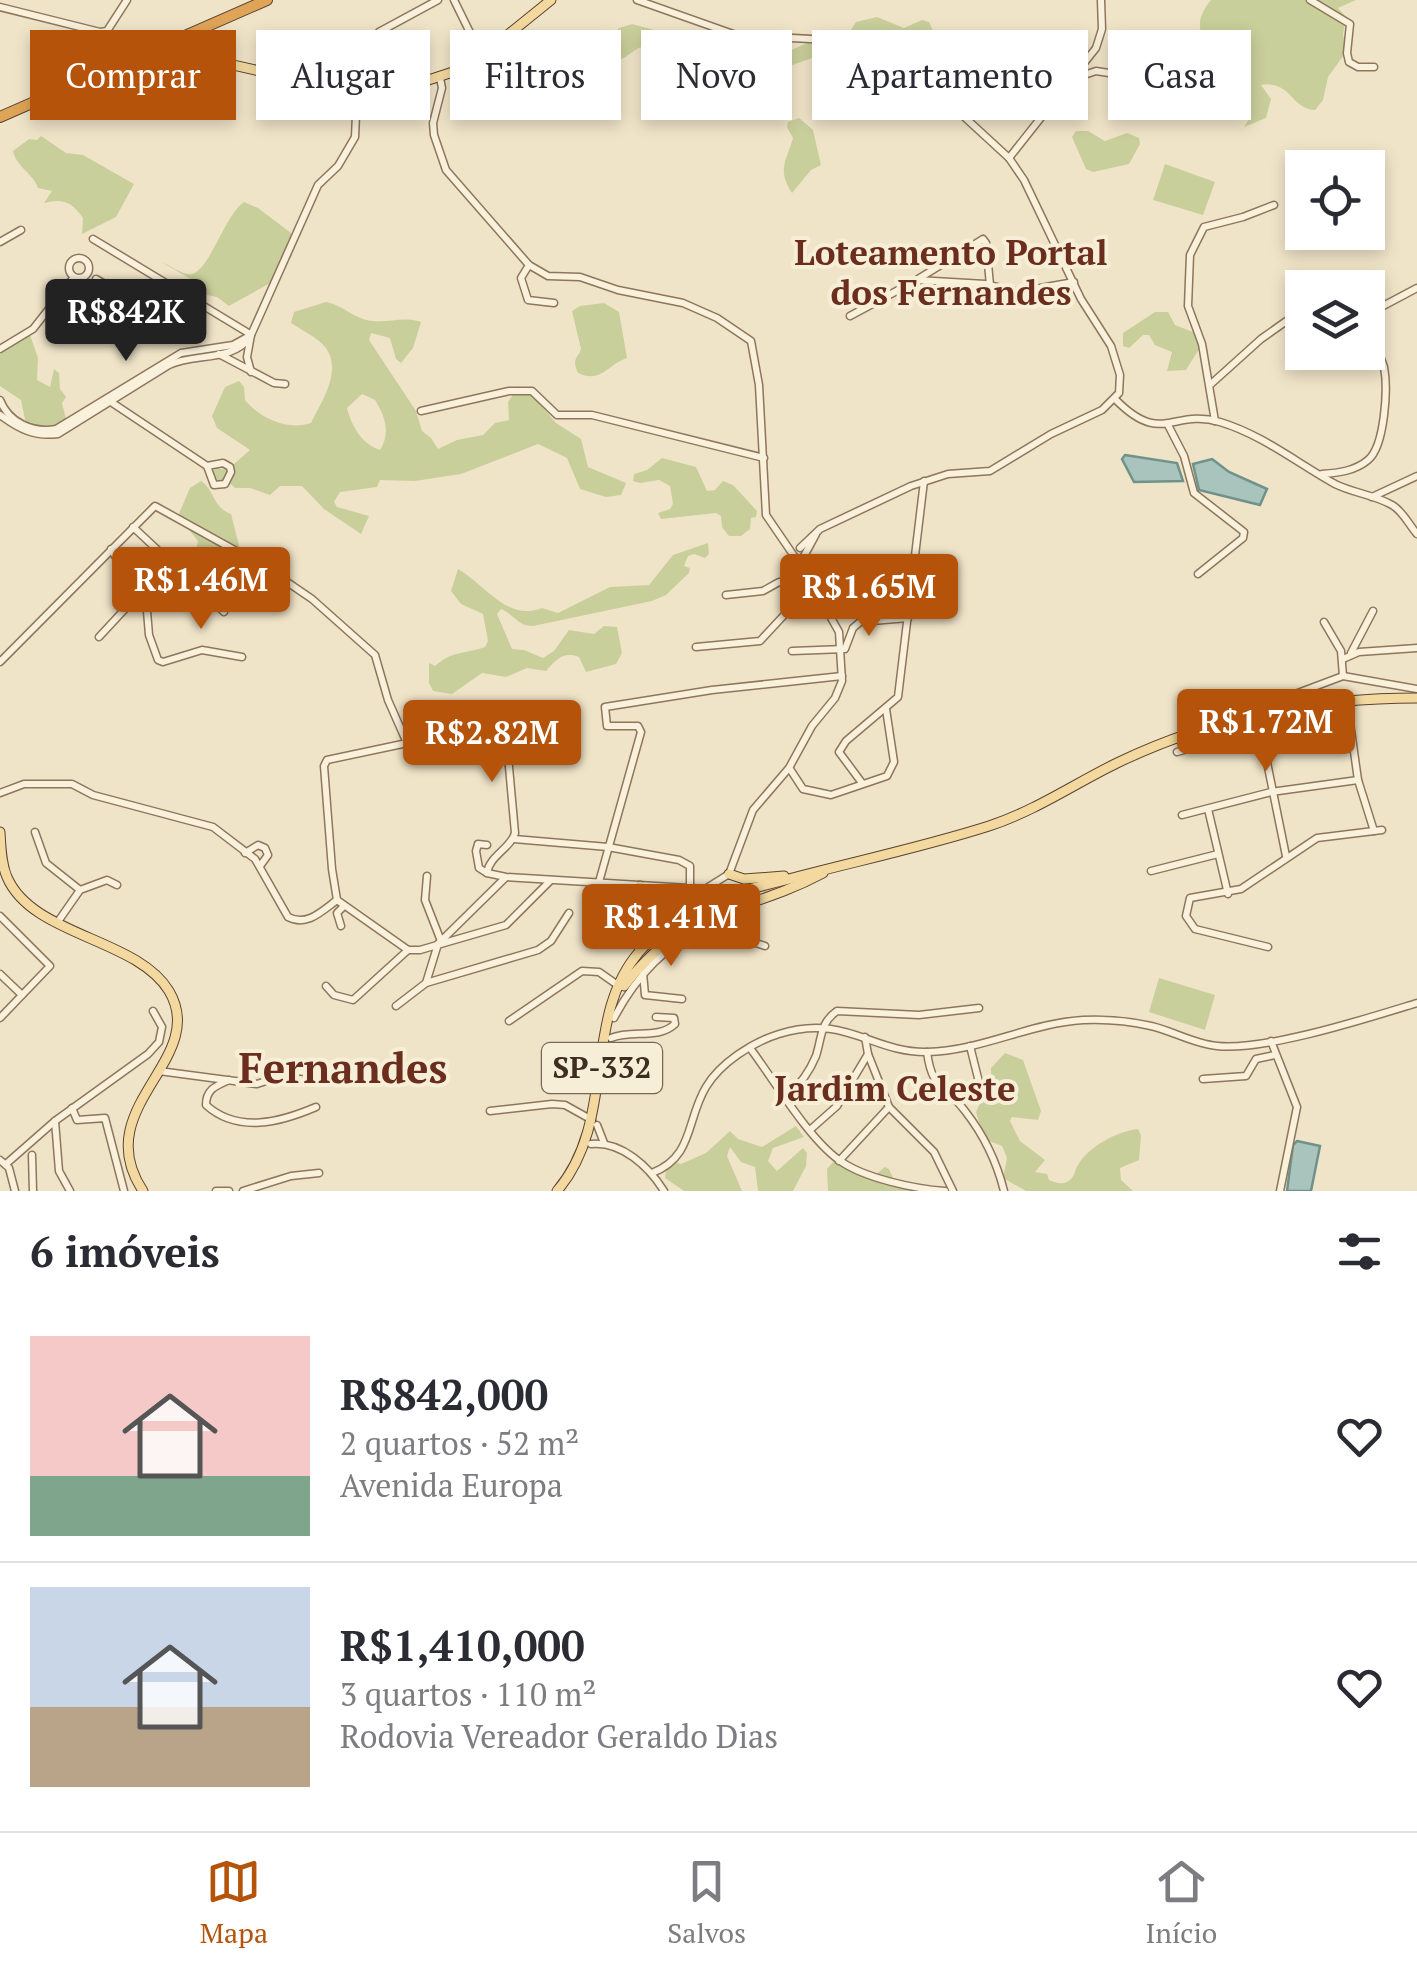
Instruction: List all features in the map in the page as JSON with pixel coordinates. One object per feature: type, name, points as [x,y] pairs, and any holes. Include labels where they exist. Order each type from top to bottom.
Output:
[{"type":"highway","points":[[0,113],[255,0]]},
{"type":"highway","points":[[201,30],[267,0]]},
{"type":"highway","points":[[0,113],[30,103]]},
{"type":"main road","points":[[514,30],[550,0]]},
{"type":"main road","points":[[430,81],[450,74]]},
{"type":"main road","name":"SP-332","points":[[560,1191],[595,1123],[611,1008],[621,986],[647,944],[678,917],[702,903],[1018,816],[1120,761],[1170,740],[1257,713],[1330,701],[1417,698]]},
{"type":"main road","points":[[0,832],[11,885],[57,922],[137,962],[157,976],[171,994],[176,1029],[172,1048],[132,1119],[126,1141],[130,1167],[142,1191]]},
{"type":"main road","points":[[621,986],[667,940],[703,918],[809,880],[834,867]]},
{"type":"main road","points":[[729,874],[744,879],[797,876]]},
{"type":"main road","points":[[640,886],[652,915],[647,944]]},
{"type":"main road","name":"SP-332","points":[[560,1191],[591,1144],[621,986]]},
{"type":"street","points":[[0,7],[100,32],[107,30],[127,0]]},
{"type":"street","points":[[383,30],[438,0]]},
{"type":"street","points":[[454,0],[469,30]]},
{"type":"street","points":[[532,0],[540,9]]},
{"type":"street","points":[[637,0],[736,34],[849,41],[879,51],[922,78],[1009,158],[1118,363],[1121,384],[1115,399],[1102,410],[1051,434],[990,471],[948,474],[864,506],[820,529],[794,558]]},
{"type":"street","points":[[1088,58],[1102,30],[1100,0]]},
{"type":"street","points":[[1310,0],[1350,24],[1350,62],[1374,68]]},
{"type":"street","points":[[440,78],[442,88],[432,123],[446,170],[529,265],[548,276],[580,277],[618,290],[684,302],[751,341],[756,358],[766,515],[813,584],[840,632],[842,649],[842,676],[835,698],[812,726],[789,768],[754,810],[722,885],[705,889],[640,886],[488,874],[479,868],[476,852],[478,844],[487,845]]},
{"type":"street","points":[[251,372],[251,335],[318,186],[338,166],[354,137],[355,120]]},
{"type":"street","points":[[1009,158],[1039,120]]},
{"type":"street","points":[[1215,420],[1200,334],[1188,306],[1190,255],[1204,226],[1274,205]]},
{"type":"street","points":[[0,242],[21,230]]},
{"type":"street","points":[[93,239],[251,335]]},
{"type":"street","points":[[850,316],[983,239],[990,285]]},
{"type":"street","points":[[529,265],[522,278],[528,300],[554,303]]},
{"type":"street","points":[[0,349],[33,329],[74,277]]},
{"type":"street","points":[[96,279],[154,314],[160,312],[174,290]]},
{"type":"street","points":[[916,280],[990,285],[1018,292],[1074,282]]},
{"type":"street","points":[[1385,305],[1417,288]]},
{"type":"street","points":[[1211,385],[1285,322]]},
{"type":"street","points":[[0,400],[2,414],[29,428],[56,428],[181,353],[236,350],[251,335]]},
{"type":"street","points":[[218,351],[251,372],[286,384]]},
{"type":"street","points":[[1321,474],[1354,468],[1376,450],[1383,420],[1384,370]]},
{"type":"street","points":[[421,411],[509,391],[532,390],[556,415],[592,415],[764,458]]},
{"type":"street","points":[[1115,399],[1139,420],[1153,425],[1215,420],[1276,446],[1334,483],[1396,506],[1417,534]]},
{"type":"street","points":[[108,400],[206,466]]},
{"type":"street","points":[[1168,425],[1184,456],[1194,492],[1244,532],[1243,538],[1198,574]]},
{"type":"street","points":[[1371,497],[1417,476]]},
{"type":"street","points":[[862,783],[840,752],[846,741],[898,697],[924,481]]},
{"type":"street","points":[[0,662],[110,549],[158,506],[265,566],[312,599],[376,655],[388,700],[407,743]]},
{"type":"street","points":[[133,527],[224,612]]},
{"type":"street","points":[[784,542],[802,551],[813,584]]},
{"type":"street","points":[[110,549],[147,611],[153,654],[158,660],[164,662],[202,650],[242,657]]},
{"type":"street","points":[[100,637],[138,594],[174,563]]},
{"type":"street","points":[[726,595],[763,592],[780,582],[791,583],[806,575]]},
{"type":"street","points":[[696,647],[760,641],[813,584]]},
{"type":"street","points":[[1343,676],[1347,656],[1373,611]]},
{"type":"street","points":[[792,651],[842,649],[848,647],[853,628],[860,622],[909,618]]},
{"type":"street","points":[[1324,622],[1347,656]]},
{"type":"street","points":[[1347,656],[1417,648]]},
{"type":"street","points":[[599,882],[641,732],[638,726],[607,726],[605,707],[842,676]]},
{"type":"street","points":[[1286,856],[1257,713],[1274,702],[1343,676],[1417,688]]},
{"type":"street","points":[[782,775],[794,779],[809,792],[826,795],[887,776],[893,768],[886,708]]},
{"type":"street","points":[[1177,752],[1258,729],[1344,718],[1350,723],[1358,780],[1378,830],[1326,835],[1228,894],[1190,898],[1186,910],[1189,926],[1268,947]]},
{"type":"street","points":[[410,951],[337,900],[324,766],[327,760],[407,743],[506,734],[515,836],[488,866],[488,874]]},
{"type":"street","points":[[789,768],[794,779]]},
{"type":"street","points":[[1182,815],[1271,792],[1358,780]]},
{"type":"street","points":[[0,793],[24,784],[72,784],[93,795],[213,827],[260,866],[292,920],[308,920],[337,900]]},
{"type":"street","points":[[1208,809],[1228,894]]},
{"type":"street","points":[[35,832],[46,863],[80,890]]},
{"type":"street","points":[[515,836],[608,847],[686,862],[690,888]]},
{"type":"street","points":[[245,853],[258,846],[264,848],[268,855],[260,866]]},
{"type":"street","points":[[1151,870],[1218,854]]},
{"type":"street","points":[[427,876],[425,900],[440,942]]},
{"type":"street","points":[[426,983],[440,942],[506,877]]},
{"type":"street","points":[[57,922],[80,890],[107,880],[117,885]]},
{"type":"street","points":[[326,986],[328,992],[352,1000],[410,951],[506,925],[551,880]]},
{"type":"street","points":[[722,885],[750,941],[765,946]]},
{"type":"street","points":[[341,926],[337,910],[346,906]]},
{"type":"street","points":[[614,1018],[643,972],[672,944],[731,909]]},
{"type":"street","points":[[396,1006],[426,983],[538,950],[551,941],[569,913]]},
{"type":"street","points":[[0,916],[50,966],[0,1018]]},
{"type":"street","points":[[509,1020],[582,971],[599,972],[621,986]]},
{"type":"street","points":[[643,972],[645,995],[682,1000]]},
{"type":"street","points":[[0,974],[22,995]]},
{"type":"street","points":[[652,1172],[678,1157],[713,1077],[750,1048],[779,1034],[822,1027],[927,1052],[970,1046],[1053,1024],[1102,1020],[1153,1026],[1223,1047],[1271,1041],[1417,1003]]},
{"type":"street","points":[[786,1098],[812,1065],[822,1027],[837,1011],[920,1015],[979,1008]]},
{"type":"street","points":[[15,1191],[3,1162],[148,1054],[159,1042],[162,1028],[154,1011]]},
{"type":"street","points":[[611,1038],[661,1033],[675,1024],[674,1018],[656,1018]]},
{"type":"street","points":[[864,1036],[889,1106],[934,1152],[954,1191]]},
{"type":"street","points":[[1271,1041],[1297,1107],[1280,1191]]},
{"type":"street","points":[[970,1046],[982,1094]]},
{"type":"street","points":[[750,1048],[810,1129],[840,1161],[918,1190],[945,1191]]},
{"type":"street","points":[[927,1052],[933,1080],[960,1104],[982,1136],[1004,1191]]},
{"type":"street","points":[[810,1129],[837,1106],[868,1054]]},
{"type":"street","points":[[1203,1079],[1248,1075],[1256,1059],[1275,1055]]},
{"type":"street","points":[[158,1071],[266,1084],[296,1072],[325,1074]]},
{"type":"street","points":[[230,1079],[212,1088],[206,1095],[206,1104],[232,1119],[270,1124],[316,1107]]},
{"type":"street","points":[[490,1111],[565,1106],[595,1123],[605,1144]]},
{"type":"street","points":[[840,1161],[889,1106]]},
{"type":"street","points":[[72,1108],[77,1120],[106,1118],[124,1191]]},
{"type":"street","points":[[55,1121],[59,1171],[70,1191]]},
{"type":"street","points":[[591,1144],[605,1144],[636,1158],[652,1172],[664,1191]]},
{"type":"street","points":[[32,1156],[34,1191]]},
{"type":"street","points":[[244,1191],[319,1172]]},
{"type":"street","points":[[216,1191],[229,1191]]},
{"type":"green space","points":[[1211,0],[1356,0],[1338,8],[1346,17],[1346,52],[1328,77],[1323,100],[1315,110],[1300,105],[1279,87],[1261,85],[1271,99],[1266,118],[1244,127],[1251,120],[1251,30],[1201,30]]},
{"type":"green space","points":[[877,17],[904,28],[922,20],[929,22],[933,30],[851,30],[856,22]]},
{"type":"green space","points":[[632,24],[654,30],[641,30],[641,47],[621,59],[621,30],[617,30]]},
{"type":"green space","points":[[812,41],[812,58],[792,65],[792,50]]},
{"type":"green space","points":[[799,118],[813,130],[821,165],[811,170],[792,193],[784,171],[793,138],[787,127],[788,122]]},
{"type":"green space","points":[[1076,131],[1088,131],[1105,141],[1127,133],[1139,138],[1140,144],[1129,164],[1093,172],[1086,169],[1072,137]]},
{"type":"green space","points":[[41,136],[66,153],[83,155],[134,184],[116,217],[82,234],[83,218],[75,208],[62,201],[44,203],[52,191],[38,188],[13,151],[29,139]]},
{"type":"green space","points":[[1165,164],[1215,182],[1203,215],[1153,200]]},
{"type":"green space","points":[[244,202],[291,233],[292,256],[272,282],[229,306],[162,262],[185,273],[199,270]]},
{"type":"green space","points":[[326,302],[366,320],[421,322],[413,348],[401,363],[390,338],[371,333],[369,340],[416,411],[422,431],[438,449],[483,435],[495,423],[509,420],[508,402],[518,386],[534,397],[556,423],[581,439],[588,467],[626,483],[621,495],[606,497],[580,489],[567,458],[538,444],[461,474],[415,481],[380,480],[377,487],[340,492],[334,502],[337,507],[369,516],[361,534],[324,509],[302,486],[280,486],[270,495],[235,488],[226,480],[217,481],[212,474],[215,468],[227,470],[250,450],[217,428],[212,416],[225,387],[239,381],[251,406],[266,417],[293,425],[311,423],[326,393],[331,360],[319,341],[291,323],[294,312]],"holes":[[[362,394],[375,400],[385,425],[380,450],[359,434],[347,408]]]},
{"type":"green space","points":[[604,303],[619,312],[627,358],[599,375],[586,376],[576,368],[581,349],[572,311]]},
{"type":"green space","points":[[1155,312],[1168,312],[1175,325],[1198,334],[1201,346],[1186,370],[1167,371],[1172,352],[1155,345],[1149,335],[1143,335],[1129,348],[1123,346],[1123,333]]},
{"type":"green space","points":[[30,335],[38,358],[37,380],[50,387],[54,369],[59,373],[68,427],[39,434],[26,424],[21,400],[0,386],[0,354]]},
{"type":"green space","points":[[662,458],[696,467],[707,491],[715,490],[723,481],[733,485],[757,511],[756,517],[751,518],[750,529],[741,536],[729,536],[716,513],[661,519],[658,513],[673,504],[670,486],[659,480],[633,481],[634,474]]},
{"type":"green space","points":[[201,481],[220,507],[231,514],[245,569],[236,578],[199,560],[195,555],[198,541],[178,516],[190,488]]},
{"type":"green space","points":[[708,543],[709,554],[705,558],[688,556],[684,566],[690,568],[689,573],[666,595],[652,601],[533,626],[501,609],[497,614],[512,649],[543,658],[554,651],[569,630],[594,634],[604,626],[617,627],[622,653],[616,664],[586,672],[579,657],[568,655],[546,671],[527,668],[506,677],[482,673],[452,694],[433,691],[429,663],[435,666],[453,655],[485,647],[488,641],[483,614],[461,604],[451,591],[458,569],[507,606],[558,613],[610,587],[649,585],[673,555]]},
{"type":"green space","points":[[1159,978],[1215,995],[1205,1030],[1149,1012]]},
{"type":"green space","points":[[1005,1053],[1023,1060],[1041,1111],[1038,1120],[1012,1117],[1010,1121],[1020,1141],[1045,1160],[1035,1172],[1066,1183],[1083,1158],[1097,1146],[1113,1136],[1138,1129],[1139,1160],[1120,1168],[1121,1180],[1133,1191],[1026,1191],[1003,1178],[1007,1158],[1002,1146],[984,1139],[976,1112],[991,1091],[991,1068]]},
{"type":"green space","points":[[796,1126],[804,1137],[773,1148],[768,1161],[777,1171],[803,1148],[807,1153],[806,1166],[793,1191],[758,1191],[755,1167],[741,1162],[730,1147],[727,1156],[742,1191],[684,1191],[665,1178],[666,1169],[674,1162],[681,1164],[706,1153],[730,1131],[738,1139],[762,1147]]},
{"type":"green space","points":[[833,1162],[874,1176],[885,1167],[897,1187],[905,1186],[908,1191],[828,1191],[827,1169]]},
{"type":"water","points":[[1125,455],[1177,463],[1183,481],[1134,482],[1122,459]]},
{"type":"water","points":[[1212,459],[1229,472],[1267,489],[1260,505],[1199,490],[1193,464]]},
{"type":"water","points":[[1297,1141],[1320,1146],[1311,1191],[1287,1191],[1293,1145]]},
{"type":"district","name":"Loteamento Portal dos Fernandes","points":[[951,273]]},
{"type":"district","name":"Fernandes","points":[[343,1068]]},
{"type":"district","name":"Jardim Celeste","points":[[895,1089]]}]
